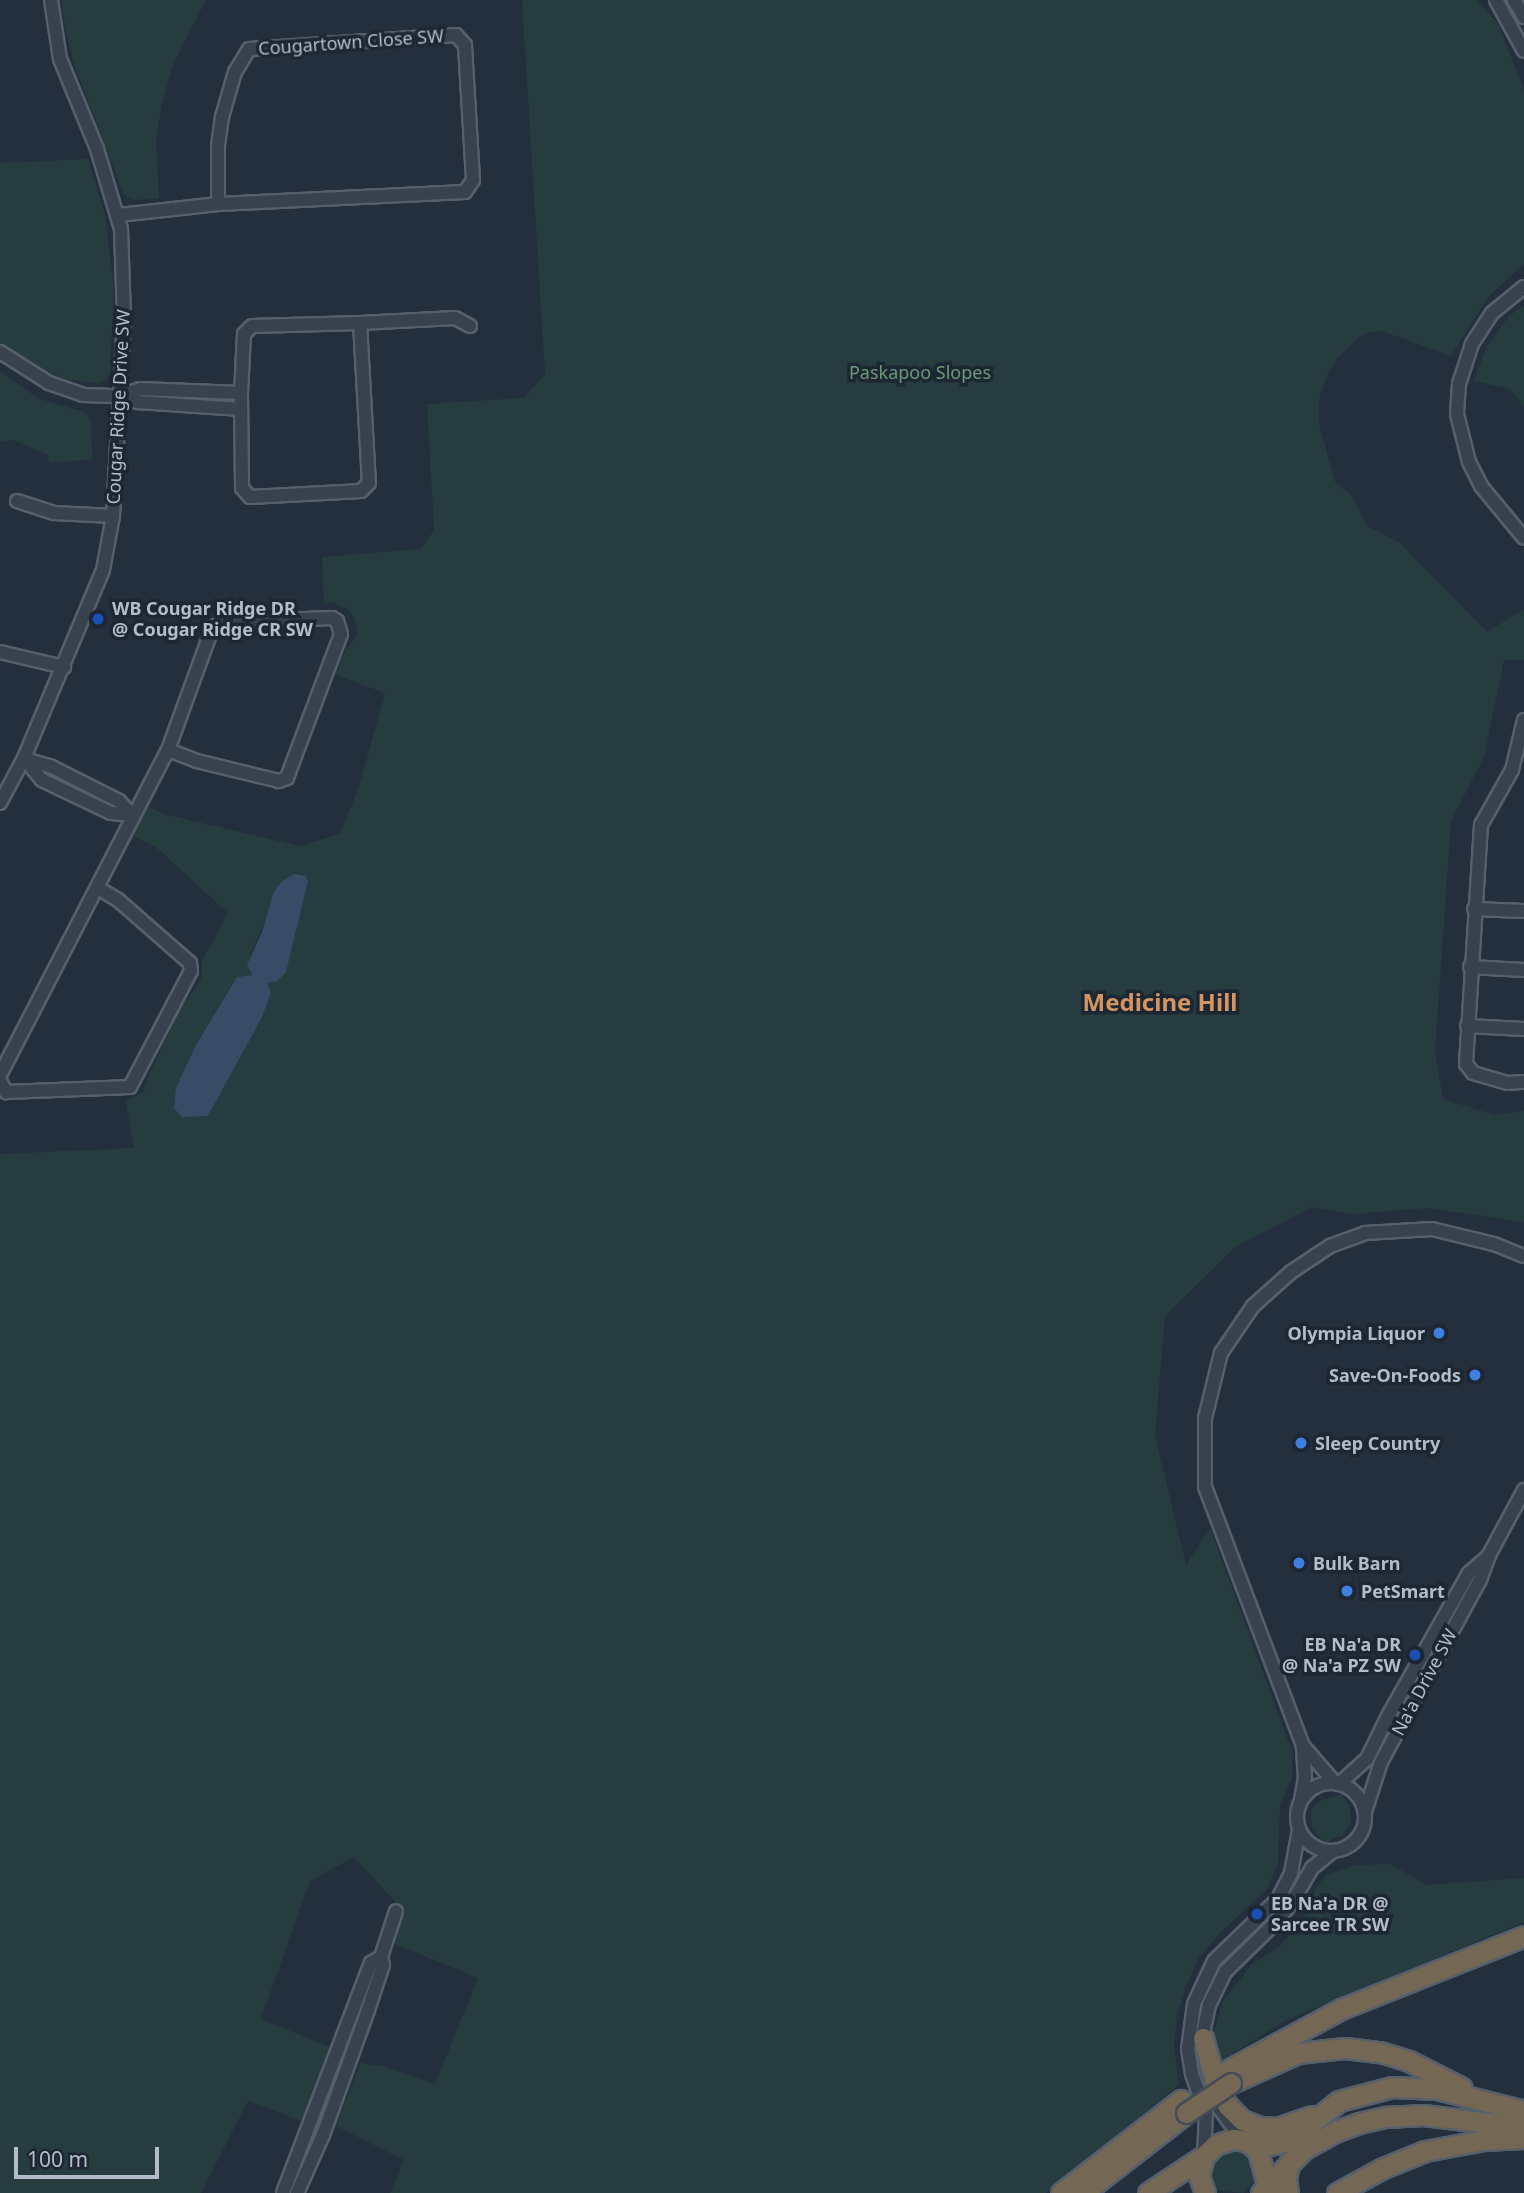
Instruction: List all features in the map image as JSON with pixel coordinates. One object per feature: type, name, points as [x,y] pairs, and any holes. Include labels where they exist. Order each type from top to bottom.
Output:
[{"type":"highway","points":[[1061,2193],[1294,2032],[1353,2004],[1524,1936]]},
{"type":"highway","points":[[1203,2038],[1210,2068],[1221,2096],[1235,2114],[1249,2123],[1269,2129],[1284,2127],[1369,2091],[1405,2086],[1437,2089],[1524,2111]]},
{"type":"highway","points":[[1228,2077],[1317,2049],[1365,2049],[1409,2061],[1505,2106]]},
{"type":"highway","points":[[1148,2193],[1204,2156],[1213,2146],[1226,2140],[1240,2139],[1251,2144],[1270,2146],[1291,2140],[1334,2104]]},
{"type":"highway","points":[[1083,2193],[1184,2107]]},
{"type":"highway","points":[[1265,2191],[1290,2161],[1337,2131],[1386,2117],[1433,2116],[1524,2127]]},
{"type":"highway","points":[[1337,2193],[1383,2168],[1424,2151],[1485,2140],[1524,2138]]},
{"type":"highway","points":[[1251,2144],[1262,2159],[1265,2191]]},
{"type":"highway","points":[[1204,2156],[1199,2178],[1205,2193]]},
{"type":"highway","points":[[1287,2193],[1286,2178],[1290,2161]]},
{"type":"street","name":"Cougar Ridge Drive SW","points":[[0,803],[24,758],[103,570],[113,516],[124,294],[119,215],[97,149],[60,59],[51,0]]},
{"type":"street","points":[[1496,0],[1524,51]]},
{"type":"street","points":[[1514,0],[1524,17]]},
{"type":"street","name":"Cougartown Close SW","points":[[119,215],[218,204],[465,192],[473,180],[464,45],[456,35],[249,48],[238,65],[222,117],[218,146],[218,204]]},
{"type":"street","points":[[1524,287],[1492,313],[1472,344],[1459,384],[1457,414],[1469,462],[1481,486],[1524,538]]},
{"type":"street","points":[[360,323],[369,483],[361,491],[250,497],[242,488],[241,393],[244,334],[253,326],[455,318],[470,326]]},
{"type":"street","points":[[0,352],[64,390],[83,395],[118,396],[138,402],[241,409]]},
{"type":"street","points":[[118,396],[140,388],[241,393]]},
{"type":"street","points":[[17,501],[54,513],[113,516]]},
{"type":"street","points":[[0,1074],[168,750],[212,629],[221,622],[332,618],[337,621],[341,634],[287,778],[279,781],[197,761],[168,750]]},
{"type":"street","points":[[0,652],[64,667]]},
{"type":"street","points":[[1524,720],[1512,770],[1481,825],[1466,1064],[1473,1073],[1508,1083],[1524,1082]]},
{"type":"street","points":[[24,758],[42,780],[111,813],[132,815]]},
{"type":"street","points":[[0,1081],[6,1092],[130,1087],[191,971],[190,963],[118,900],[98,888]]},
{"type":"street","points":[[1474,909],[1524,911]]},
{"type":"street","points":[[1470,967],[1524,971]]},
{"type":"street","points":[[1467,1026],[1524,1029]]},
{"type":"street","points":[[1204,2156],[1206,2113],[1192,2074],[1188,2049],[1194,2004],[1214,1961],[1278,1899],[1291,1873],[1298,1830],[1297,1812],[1305,1779],[1303,1746],[1205,1487],[1205,1418],[1221,1353],[1253,1306],[1291,1272],[1330,1246],[1364,1233],[1394,1230],[1444,1231],[1494,1244],[1524,1256]]},
{"type":"street","name":"Na'a Drive SW","points":[[1365,1812],[1381,1762],[1480,1580],[1489,1555],[1524,1490]]},
{"type":"street","name":"Na'a Drive SW","points":[[1337,1783],[1367,1759],[1388,1716],[1469,1573],[1489,1555]]},
{"type":"street","points":[[1251,2144],[1231,2124],[1212,2095],[1201,2059],[1209,2005],[1225,1972],[1291,1904],[1312,1868],[1332,1852],[1350,1846],[1359,1837],[1364,1825],[1365,1812],[1354,1792],[1337,1783],[1303,1746]]},
{"type":"street","points":[[1301,1800],[1317,1786],[1337,1783]]},
{"type":"street","points":[[1298,1830],[1313,1847],[1332,1852]]},
{"type":"street","points":[[298,2193],[323,2135],[383,1965],[381,1957],[396,1911]]},
{"type":"street","points":[[283,2193],[310,2130],[372,1963],[381,1957]]},
{"type":"street","points":[[310,2130],[323,2135]]},
{"type":"green space","points":[[62,0],[206,0],[174,62],[162,104],[156,140],[159,198],[135,200],[124,195],[73,61],[62,12]]},
{"type":"green space","name":"Paskapoo Slopes","points":[[522,0],[1477,0],[1498,24],[1524,90],[1524,264],[1489,296],[1451,356],[1382,331],[1369,332],[1357,339],[1337,358],[1327,376],[1319,399],[1319,424],[1335,482],[1351,495],[1367,526],[1400,543],[1487,632],[1524,609],[1524,660],[1504,660],[1484,757],[1451,821],[1435,1051],[1443,1099],[1495,1115],[1524,1111],[1524,1222],[1428,1208],[1354,1214],[1312,1207],[1235,1247],[1165,1316],[1155,1435],[1186,1565],[1210,1528],[1292,1751],[1292,1778],[1280,1806],[1278,1864],[1267,1889],[1221,1932],[1198,1959],[1185,1989],[1177,2017],[1174,2046],[1179,2085],[1046,2193],[390,2193],[404,2160],[336,2126],[360,2063],[383,2066],[435,2084],[478,1978],[395,1944],[402,1909],[354,1857],[310,1881],[261,2019],[332,2048],[302,2121],[248,2101],[201,2193],[0,2193],[0,1154],[134,1148],[126,1102],[144,1091],[150,1072],[181,1007],[201,981],[202,961],[228,913],[156,847],[133,836],[148,807],[164,814],[299,846],[340,834],[359,787],[385,693],[336,675],[345,651],[356,637],[357,629],[355,619],[346,608],[332,602],[324,604],[322,557],[421,549],[434,530],[427,404],[524,398],[545,374]],"holes":[[[308,882],[295,923],[296,934],[267,983],[238,1061],[208,1116],[189,1065],[196,1045],[237,977],[253,975],[249,959],[268,913]]]},
{"type":"green space","points":[[88,159],[105,214],[114,288],[110,374],[106,380],[98,383],[67,380],[0,345],[0,163]]},
{"type":"green space","points":[[1524,306],[1524,407],[1510,389],[1474,381],[1487,346],[1509,316]]},
{"type":"green space","points":[[0,371],[39,399],[84,412],[91,419],[92,460],[49,462],[48,455],[13,440],[0,442]]},
{"type":"green space","points":[[1341,1794],[1350,1807],[1351,1823],[1345,1833],[1325,1843],[1312,1829],[1311,1810],[1319,1801]]},
{"type":"green space","points":[[1390,1864],[1427,1885],[1524,1878],[1524,1922],[1284,2021],[1216,2064],[1214,2033],[1222,2002],[1252,1964],[1279,1947],[1302,1920],[1316,1888],[1326,1875],[1355,1865]]},
{"type":"green space","points":[[1237,2148],[1248,2152],[1255,2177],[1253,2183],[1243,2193],[1213,2190],[1208,2173],[1212,2159],[1219,2152]]},
{"type":"water","points":[[294,874],[305,876],[308,881],[286,972],[277,981],[267,983],[271,992],[262,1017],[208,1116],[182,1117],[174,1108],[176,1088],[196,1045],[237,977],[253,975],[247,965],[262,932],[273,894],[281,882]]},
{"type":"place","name":"WB Cougar Ridge DR @ Cougar Ridge CR SW","points":[[98,619]]},
{"type":"place","name":"Olympia Liquor","points":[[1439,1333]]},
{"type":"place","name":"Save-On-Foods","points":[[1475,1375]]},
{"type":"place","name":"Sleep Country","points":[[1301,1443]]},
{"type":"place","name":"Bulk Barn","points":[[1299,1563]]},
{"type":"place","name":"PetSmart","points":[[1347,1591]]},
{"type":"place","name":"EB Na'a DR @ Na'a PZ SW","points":[[1415,1655]]},
{"type":"place","name":"EB Na'a DR @ Sarcee TR SW","points":[[1257,1914]]},
{"type":"district","name":"Medicine Hill","points":[[1160,1002]]}]
